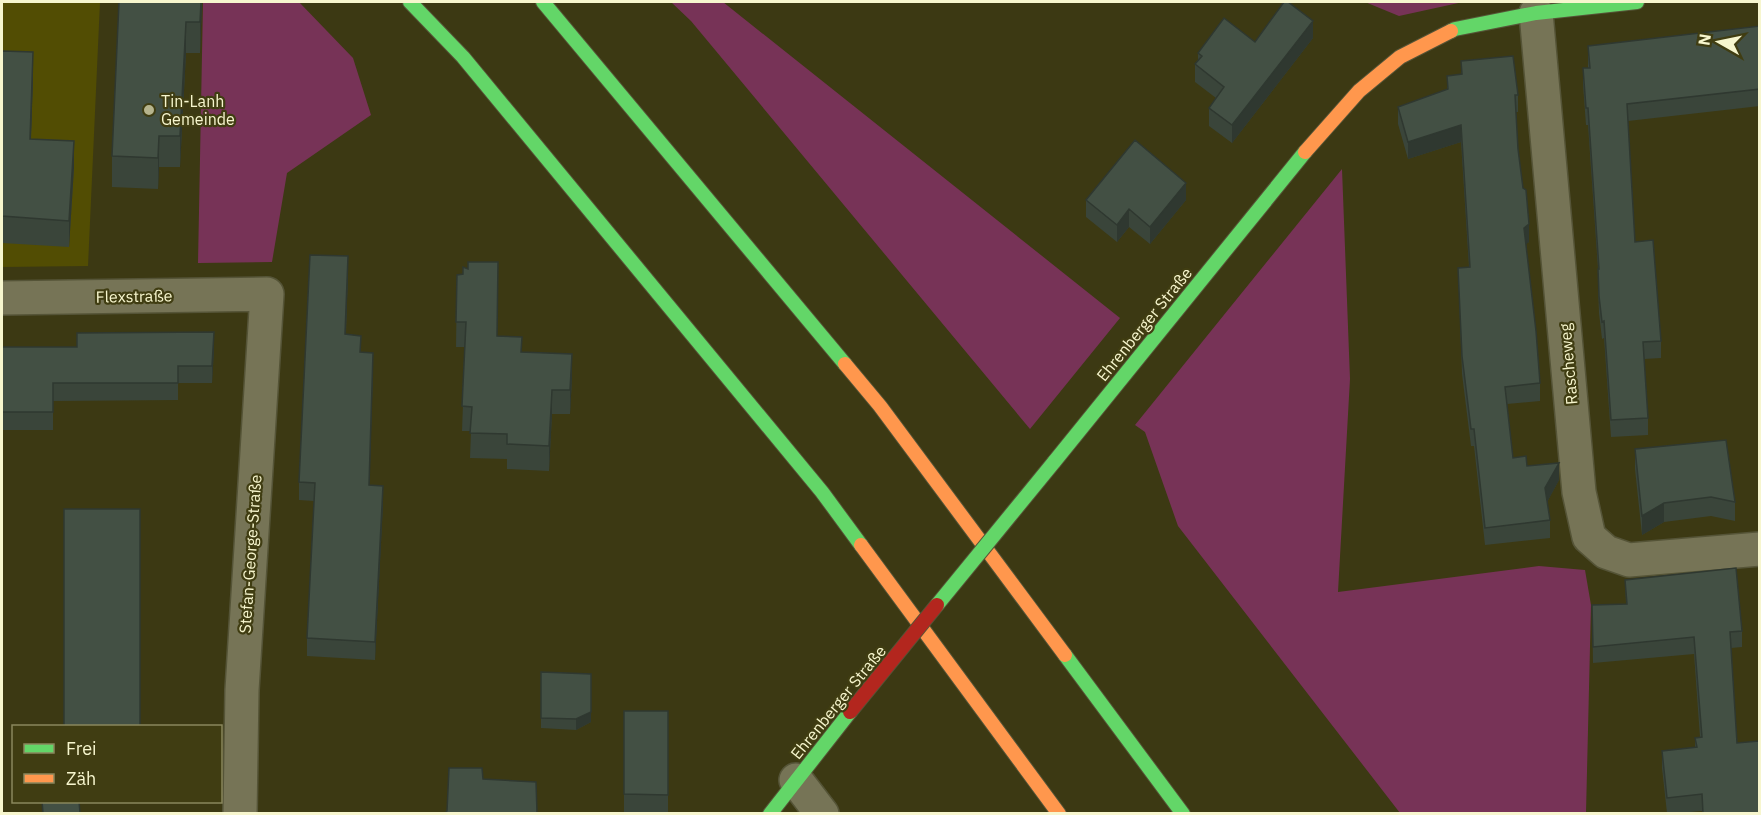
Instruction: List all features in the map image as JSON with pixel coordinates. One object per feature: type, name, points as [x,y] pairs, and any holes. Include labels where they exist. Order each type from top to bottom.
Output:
[{"type":"main road","points":[[410,2],[463,57],[822,492],[1059,813]]},
{"type":"main road","points":[[543,2],[880,406],[1183,813]]},
{"type":"main road","name":"Ehrenberger Straße","points":[[770,813],[1317,136],[1359,91],[1400,57],[1455,29],[1536,13],[1637,2]]},
{"type":"street","name":"Rascheweg","points":[[1536,13],[1579,492],[1589,537],[1606,552],[1629,560],[1760,549]]},
{"type":"street","name":"Flexstraße","points":[[2,298],[267,294]]},
{"type":"street","name":"Stefan-George-Straße","points":[[240,813],[242,690],[267,294]]},
{"type":"street","points":[[796,780],[822,813]]},
{"type":"shaded area","points":[[2,2],[100,2],[88,266],[2,267]]},
{"type":"shaded area","points":[[203,2],[299,2],[353,58],[371,115],[287,173],[272,262],[198,263]]},
{"type":"shaded area","points":[[671,2],[723,2],[1120,318],[1030,429],[691,21]]},
{"type":"shaded area","points":[[1365,2],[1463,2],[1399,16]]},
{"type":"shaded area","points":[[1342,169],[1350,379],[1338,592],[1539,566],[1585,570],[1591,605],[1586,813],[1400,813],[1178,526],[1145,432],[1135,425]]},
{"type":"building","name":"Tin-Lanh Gemeinde","points":[[119,2],[201,2],[200,22],[186,22],[180,136],[159,136],[158,158],[112,156]]},
{"type":"building","points":[[1284,2],[1288,2],[1313,21],[1232,125],[1209,108],[1224,87],[1195,64],[1202,56],[1198,53],[1224,18],[1255,42]]},
{"type":"building","points":[[1760,26],[1760,89],[1627,104],[1635,242],[1653,240],[1661,341],[1643,342],[1648,418],[1611,420],[1604,321],[1602,322],[1599,296],[1588,108],[1586,108],[1583,68],[1590,68],[1588,46]]},
{"type":"building","points":[[2,51],[33,52],[30,139],[74,141],[69,221],[2,216]]},
{"type":"building","points":[[1513,56],[1518,95],[1515,95],[1518,149],[1523,188],[1526,190],[1529,224],[1524,228],[1540,383],[1505,387],[1513,458],[1526,456],[1527,466],[1559,463],[1545,488],[1550,520],[1485,528],[1474,429],[1471,429],[1462,356],[1458,268],[1470,267],[1461,125],[1408,142],[1398,107],[1448,89],[1447,76],[1462,74],[1461,61]]},
{"type":"building","points":[[1135,140],[1186,183],[1150,227],[1129,209],[1117,225],[1086,200]]},
{"type":"building","points":[[310,255],[348,256],[345,334],[361,336],[360,352],[373,353],[369,485],[383,486],[375,642],[307,638],[315,483],[299,482]]},
{"type":"building","points":[[468,262],[498,262],[497,336],[522,337],[521,352],[572,354],[570,390],[552,390],[549,446],[507,444],[507,434],[470,433],[472,407],[462,406],[466,322],[456,322],[457,275],[463,274],[463,267],[468,269]]},
{"type":"building","points":[[214,332],[212,366],[178,366],[178,383],[53,383],[53,412],[2,412],[2,347],[77,347],[77,333]]},
{"type":"building","points":[[1726,440],[1735,502],[1711,497],[1664,503],[1642,516],[1635,449]]},
{"type":"building","points":[[64,509],[140,509],[140,725],[64,725]]},
{"type":"building","points":[[1736,568],[1742,631],[1730,632],[1737,743],[1759,741],[1760,813],[1703,813],[1702,794],[1667,798],[1662,751],[1697,747],[1695,738],[1702,737],[1694,637],[1593,647],[1592,605],[1627,604],[1625,580]]},
{"type":"building","points":[[541,672],[591,674],[591,712],[576,719],[541,718]]},
{"type":"building","points":[[624,711],[668,711],[668,795],[624,794]]},
{"type":"building","points":[[449,768],[482,768],[483,779],[536,782],[537,813],[445,813],[447,811]]},
{"type":"building","points":[[42,803],[79,803],[80,813],[43,813]]},
{"type":"traffic: fast","points":[[410,2],[463,57],[822,492],[861,545]]},
{"type":"traffic: fast","points":[[543,2],[845,364]]},
{"type":"traffic: fast","points":[[1451,31],[1536,13],[1637,2]]},
{"type":"traffic: fast","points":[[1054,462],[1305,152]]},
{"type":"traffic: fast","points":[[937,605],[1054,462]]},
{"type":"traffic: fast","points":[[1065,655],[1183,814]]},
{"type":"traffic: fast","points":[[770,814],[850,712]]},
{"type":"traffic: slow","points":[[1305,152],[1359,91],[1400,57],[1451,31]]},
{"type":"traffic: slow","points":[[845,364],[880,406],[1065,655]]},
{"type":"traffic: slow","points":[[861,545],[1059,814]]},
{"type":"traffic: jam","points":[[850,712],[937,605]]},
{"type":"place","name":"Tin-Lanh Gemeinde","points":[[149,110]]}]
